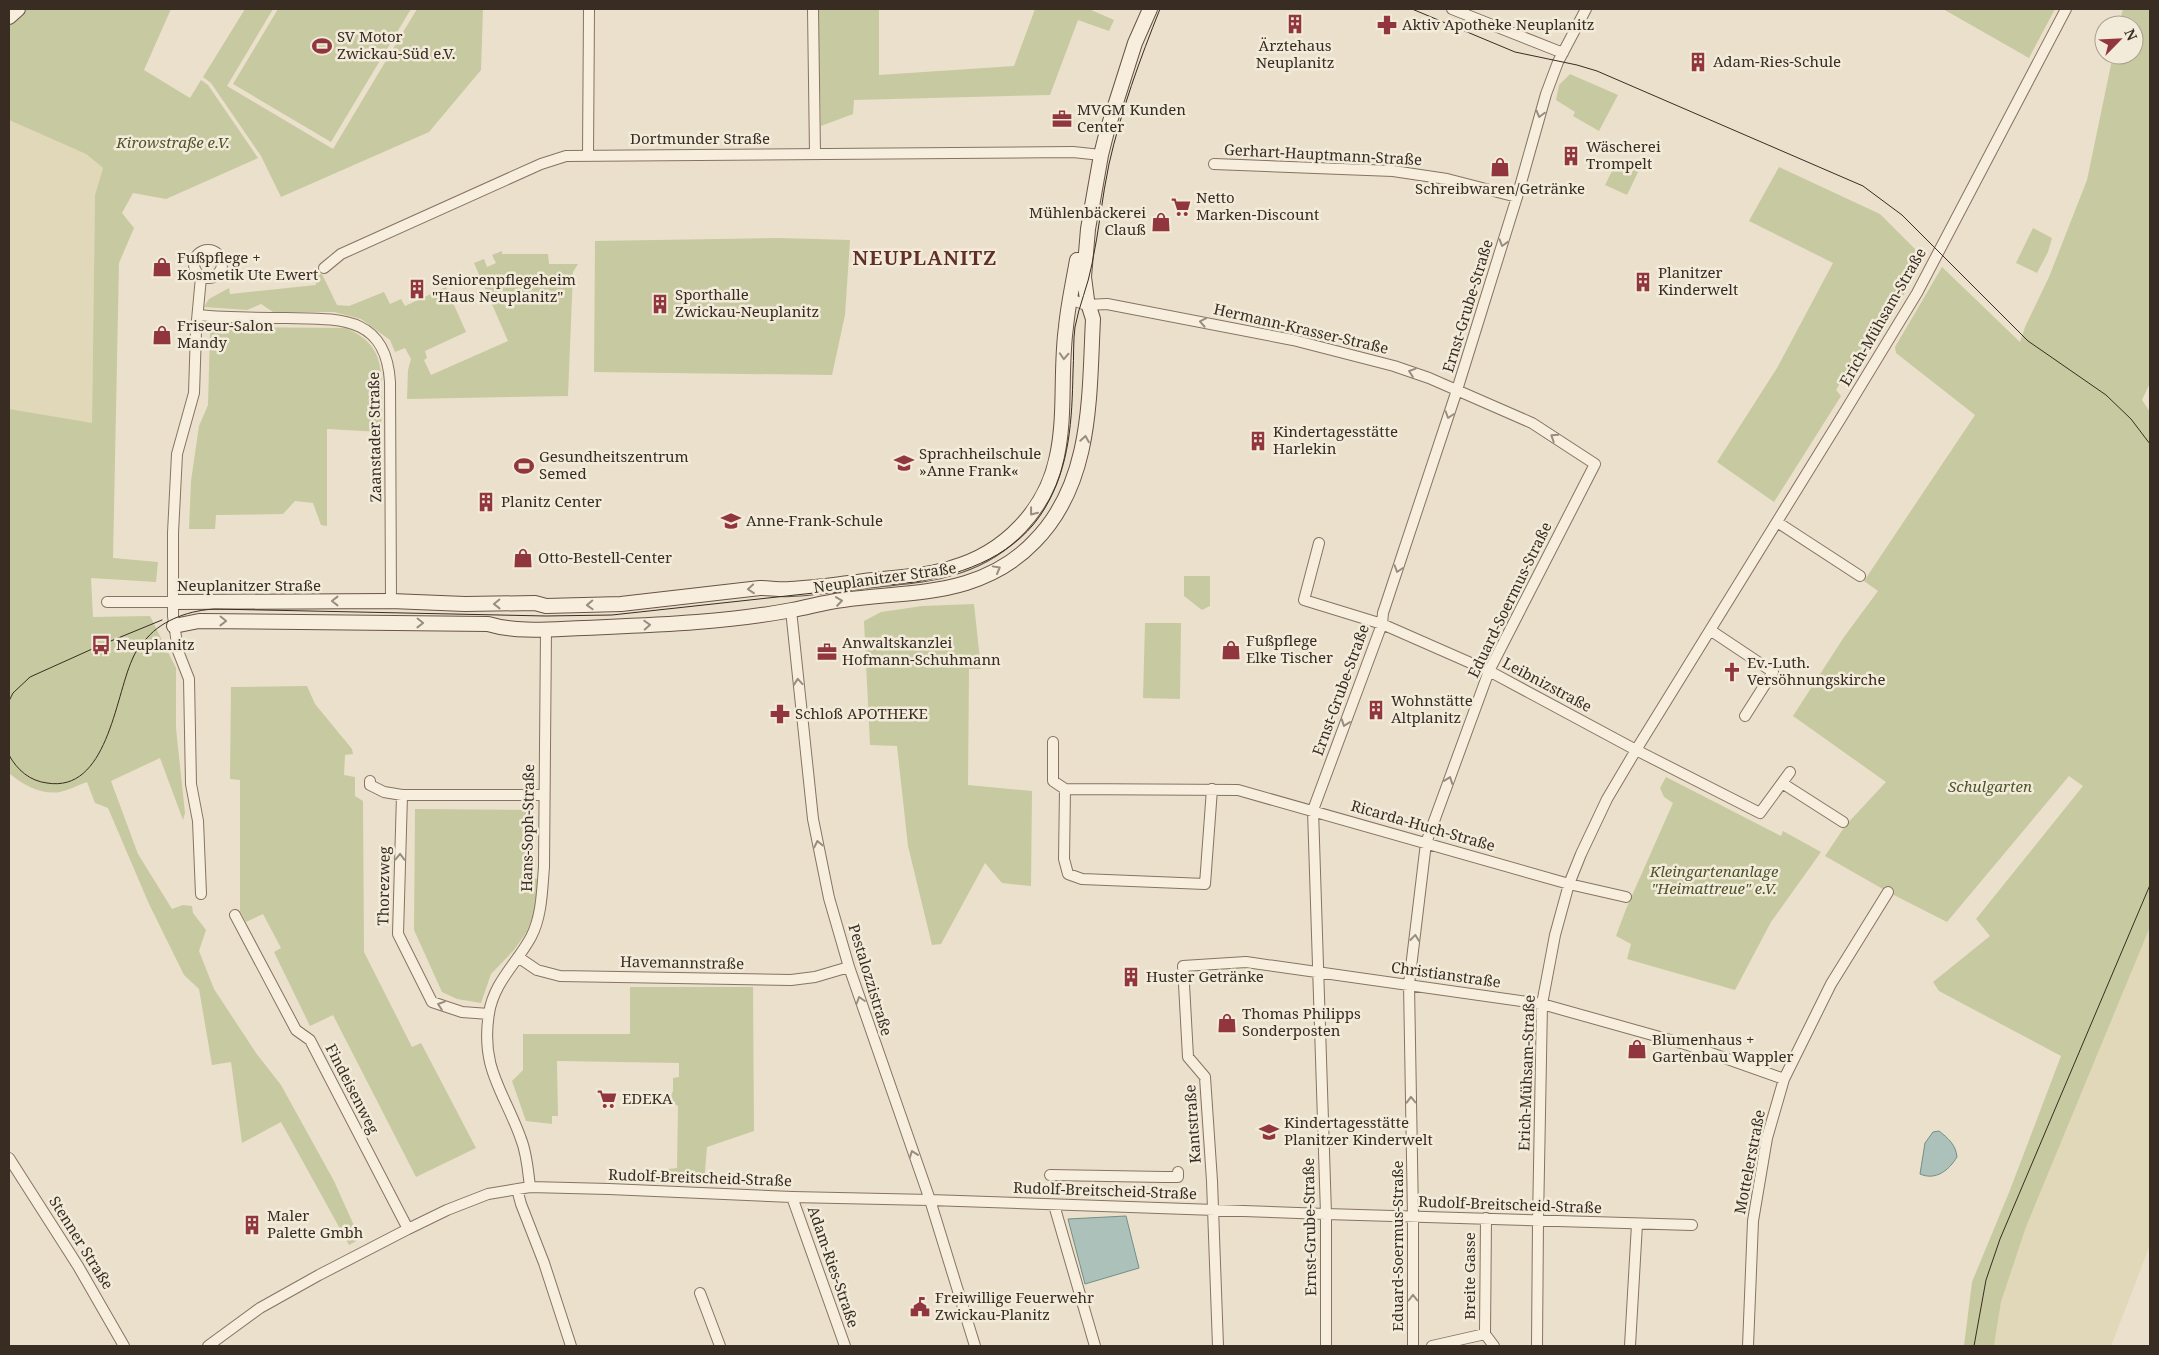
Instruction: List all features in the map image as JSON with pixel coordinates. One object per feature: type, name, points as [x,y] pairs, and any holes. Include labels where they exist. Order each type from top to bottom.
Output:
[{"type":"street","points":[[9,17],[18,9]]},
{"type":"street","points":[[588,155],[589,9]]},
{"type":"street","points":[[813,9],[815,154]]},
{"type":"street","name":"Neuplanitzer Straße","points":[[174,626],[199,621],[488,624],[499,627],[546,629],[682,623],[791,610],[820,603],[964,584],[995,571],[1035,542],[1059,510],[1077,469],[1084,445],[1092,326],[1084,276],[1088,229],[1107,131],[1135,43],[1150,9]]},
{"type":"street","points":[[1452,9],[1563,53],[1586,9]]},
{"type":"street","name":"Erich-Mühsam-Straße","points":[[1537,1346],[1542,1004],[1555,935],[1569,884],[1607,799],[1917,292],[2066,9]]},
{"type":"street","name":"Ernst-Grube-Straße","points":[[1326,1346],[1326,1214],[1313,810],[1382,624],[1383,613],[1457,390],[1517,197],[1546,94],[1563,53]]},
{"type":"street","name":"Dortmunder Straße","points":[[324,268],[341,254],[541,164],[566,156],[1073,152],[1101,155]]},
{"type":"street","name":"Gerhart-Hauptmann-Straße","points":[[1214,164],[1393,171],[1447,179],[1517,197]]},
{"type":"street","name":"Neuplanitzer Straße","points":[[107,602],[391,601],[465,604],[535,603],[546,606],[621,604],[774,587],[788,590],[913,576],[951,568],[978,558],[1017,531],[1039,504],[1057,455],[1066,328],[1079,253],[1088,229]]},
{"type":"street","points":[[201,276],[194,393],[176,454],[173,533],[174,626],[178,651],[189,679],[191,784],[198,821],[201,894]]},
{"type":"street","name":"Hermann-Krasser-Straße","points":[[1070,299],[1089,305],[1107,304],[1175,316],[1326,347],[1394,366],[1457,390],[1532,423],[1596,464]]},
{"type":"street","name":"Zaanstader Straße","points":[[198,315],[320,318],[350,322],[362,327],[378,342],[389,364],[390,382],[391,601]]},
{"type":"street","name":"Eduard-Soermus-Straße","points":[[1413,1346],[1409,984],[1426,843],[1489,671],[1596,464]]},
{"type":"street","points":[[1777,522],[1860,576]]},
{"type":"street","name":"Leibnizstraße","points":[[1319,543],[1304,600],[1382,624],[1489,671],[1636,750],[1760,813],[1790,772]]},
{"type":"street","points":[[788,590],[791,610]]},
{"type":"street","points":[[391,601],[391,623]]},
{"type":"street","points":[[546,606],[546,629]]},
{"type":"street","name":"Pestalozzistraße","points":[[791,610],[813,820],[830,898],[849,967],[930,1200],[976,1346]]},
{"type":"street","name":"Hans-Soph-Straße","points":[[530,1188],[525,1152],[521,1139],[495,1082],[487,1050],[489,1014],[500,983],[532,936],[542,900],[544,867],[546,629]]},
{"type":"street","points":[[1710,630],[1773,672],[1745,716]]},
{"type":"street","points":[[1053,742],[1053,781],[1065,789],[1064,859],[1068,874],[1082,880],[1205,884],[1212,789]]},
{"type":"street","points":[[370,781],[370,785],[384,792],[402,795],[544,795]]},
{"type":"street","points":[[1782,783],[1843,822]]},
{"type":"street","name":"Ricarda-Huch-Straße","points":[[1065,789],[1238,790],[1569,884],[1626,897]]},
{"type":"street","name":"Thorezweg","points":[[402,795],[398,934],[432,1002],[462,1012],[489,1014]]},
{"type":"street","name":"Mottelerstraße","points":[[1748,1346],[1750,1272],[1755,1204],[1767,1138],[1784,1079],[1831,984],[1888,892]]},
{"type":"street","name":"Findeisenweg","points":[[235,915],[296,1030],[310,1040],[408,1229]]},
{"type":"street","name":"Havemannstraße","points":[[518,957],[537,970],[560,976],[791,980],[815,977],[849,967]]},
{"type":"street","name":"Christianstraße","points":[[1184,966],[1246,962],[1542,1004],[1688,1045],[1784,1079]]},
{"type":"street","name":"Kantstraße","points":[[1184,966],[1188,1057],[1205,1077],[1213,1209],[1218,1346]]},
{"type":"street","name":"Stenner Straße","points":[[9,1158],[78,1266],[124,1346]]},
{"type":"street","name":"Rudolf-Breitscheid-Straße","points":[[1050,1175],[1178,1177],[1178,1172]]},
{"type":"street","points":[[517,1189],[571,1346]]},
{"type":"street","name":"Rudolf-Breitscheid-Straße","points":[[208,1346],[260,1308],[408,1229],[488,1194],[517,1189],[662,1190],[792,1197],[1692,1225]]},
{"type":"street","name":"Adam-Ries-Straße","points":[[792,1197],[845,1346]]},
{"type":"street","points":[[1054,1205],[1095,1346]]},
{"type":"street","name":"Breite Gasse","points":[[1486,1218],[1485,1334],[1494,1346]]},
{"type":"street","points":[[1630,1346],[1637,1224]]},
{"type":"street","points":[[700,1293],[720,1346]]},
{"type":"street","name":"Breite Gasse","points":[[1432,1346],[1485,1334]]},
{"type":"shaded area","points":[[9,120],[86,154],[103,168],[95,195],[92,424],[9,409]]},
{"type":"shaded area","points":[[2150,927],[2150,1245],[2111,1346],[1994,1346],[2001,1302],[2026,1227]]},
{"type":"green space","name":"Kirowstraße e.V.","points":[[9,9],[171,9],[144,70],[190,98],[201,80],[208,85],[258,158],[166,199],[133,193],[122,213],[134,228],[119,263],[113,558],[158,562],[156,582],[91,578],[93,617],[150,616],[176,668],[176,728],[185,813],[183,820],[160,758],[111,781],[138,854],[172,909],[183,905],[192,906],[193,913],[206,930],[199,951],[214,989],[256,1053],[281,1085],[334,1181],[360,1239],[349,1245],[281,1122],[242,1143],[231,1062],[212,1065],[199,989],[184,975],[149,904],[108,808],[95,803],[87,782],[53,793],[26,785],[9,773],[9,409],[92,423],[95,195],[103,168],[86,154],[9,120]]},
{"type":"green space","points":[[245,9],[273,9],[227,86],[333,149],[417,9],[483,9],[481,70],[429,132],[281,197],[261,156],[211,83],[203,77]]},
{"type":"green space","name":"SV Motor Zwickau-Süd e.V.","points":[[278,9],[411,9],[331,142],[233,84]]},
{"type":"green space","points":[[818,9],[879,9],[879,75],[1014,66],[1035,9],[1089,9],[1114,20],[1109,31],[1078,20],[1050,95],[854,100],[853,114],[821,126]]},
{"type":"green space","points":[[1943,9],[2055,9],[2029,58]]},
{"type":"green space","name":"Schulgarten","points":[[2123,9],[2150,9],[2150,383],[2142,400],[2150,412],[2150,927],[2026,1227],[2001,1302],[1994,1346],[1964,1346],[1972,1282],[2010,1190],[2061,1056],[1939,991],[1933,982],[1990,936],[1976,919],[2083,786],[2069,776],[1947,922],[1888,892],[1825,856],[1845,826],[1886,782],[1793,716],[1844,637],[1878,591],[1864,581],[1975,415],[1896,353],[1895,347],[1942,267],[2020,342],[2025,327],[2049,277],[2087,180],[2111,65],[2144,65],[2144,15],[2122,15]]},
{"type":"green space","points":[[1570,74],[1618,95],[1599,131],[1573,116],[1575,112],[1556,100],[1559,85]]},
{"type":"green space","points":[[1618,159],[1639,170],[1627,195],[1605,185]]},
{"type":"green space","points":[[1779,167],[1880,214],[1921,255],[1901,301],[1894,295],[1836,390],[1841,396],[1774,502],[1717,462],[1777,368],[1833,263],[1749,221]]},
{"type":"green space","points":[[2033,228],[2052,238],[2048,252],[2037,273],[2016,263]]},
{"type":"green space","points":[[778,238],[850,240],[845,315],[832,375],[594,372],[595,241]]},
{"type":"green space","points":[[502,251],[502,254],[548,254],[549,264],[578,264],[573,272],[568,396],[407,399],[408,370],[411,359],[405,348],[395,352],[390,340],[361,319],[334,312],[273,312],[261,304],[247,310],[204,307],[209,299],[229,288],[230,294],[316,285],[315,273],[322,274],[337,305],[349,306],[384,292],[390,304],[401,299],[405,306],[446,287],[466,332],[425,351],[427,358],[424,360],[431,375],[508,341],[474,263],[484,259],[487,267],[496,263],[492,255]]},
{"type":"green space","points":[[220,327],[346,328],[362,337],[374,350],[378,358],[381,378],[381,432],[327,429],[327,526],[321,525],[313,503],[295,501],[283,514],[216,515],[215,529],[189,529],[191,481],[199,426],[208,405],[210,333]]},
{"type":"green space","points":[[1184,576],[1210,576],[1210,606],[1202,610],[1184,596]]},
{"type":"green space","points":[[974,604],[981,669],[969,669],[968,785],[1032,791],[1031,886],[1002,883],[985,863],[941,944],[932,945],[908,846],[897,746],[870,745],[864,621],[881,612],[922,606]]},
{"type":"green space","points":[[1145,623],[1181,623],[1180,699],[1143,698]]},
{"type":"green space","points":[[307,686],[315,704],[352,749],[353,754],[345,755],[344,775],[355,777],[355,796],[363,801],[364,952],[412,1047],[421,1043],[476,1148],[416,1177],[333,1015],[310,1026],[274,952],[281,948],[263,914],[246,922],[240,911],[240,780],[230,779],[231,687]]},
{"type":"green space","name":"Kleingartenanlage \"Heimattreue\" e.V.","points":[[1666,777],[1781,836],[1783,831],[1821,852],[1771,922],[1735,990],[1627,959],[1631,944],[1616,936],[1673,803],[1664,797],[1660,788]]},
{"type":"green space","points":[[415,809],[528,810],[527,878],[538,879],[534,914],[526,933],[514,950],[491,974],[481,1003],[457,999],[442,992],[414,930]]},
{"type":"green space","points":[[630,987],[753,987],[754,1131],[707,1147],[704,1184],[668,1182],[668,1169],[677,1168],[678,1106],[669,1101],[673,1091],[673,1078],[679,1077],[679,1063],[557,1061],[558,1116],[552,1116],[552,1124],[526,1121],[512,1081],[523,1070],[523,1034],[630,1034]]},
{"type":"water","points":[[1939,1131],[1953,1145],[1957,1157],[1942,1173],[1931,1176],[1920,1174],[1925,1143],[1933,1132]]},
{"type":"water","points":[[1126,1216],[1139,1268],[1085,1284],[1068,1219]]},
{"type":"tram line","points":[[9,755],[25,774],[41,782],[67,782],[83,773],[96,758],[106,739],[133,657],[138,648],[161,626],[178,617],[197,611],[215,609],[546,616],[612,615],[915,582],[953,574],[1005,550],[1034,524],[1045,508],[1060,476],[1065,459],[1072,407],[1075,327],[1092,264],[1109,164],[1119,124],[1160,9]]},
{"type":"tram line","points":[[1412,9],[1515,52],[1597,71],[1863,186],[1902,215],[2028,341],[2106,395],[2131,419],[2150,444]]},
{"type":"tram line","points":[[9,701],[13,693],[30,677],[162,620]]},
{"type":"tram line","points":[[1974,1346],[1986,1280],[2000,1239],[2150,885]]},
{"type":"place","name":"Ärztehaus Neuplanitz","points":[[1295,24]]},
{"type":"place","name":"Aktiv Apotheke Neuplanitz","points":[[1387,25]]},
{"type":"place","name":"SV Motor Zwickau-Süd e.V.","points":[[322,46]]},
{"type":"place","name":"Adam-Ries-Schule","points":[[1698,62]]},
{"type":"place","name":"MVGM Kunden Center","points":[[1062,119]]},
{"type":"place","name":"Wäscherei Trompelt","points":[[1571,156]]},
{"type":"place","name":"Schreibwaren/Getränke","points":[[1500,167]]},
{"type":"place","name":"Netto Marken-Discount","points":[[1181,207]]},
{"type":"place","name":"Mühlenbäckerei Clauß","points":[[1161,222]]},
{"type":"place","name":"Fußpflege + Kosmetik Ute Ewert","points":[[162,267]]},
{"type":"place","name":"Planitzer Kinderwelt","points":[[1643,282]]},
{"type":"place","name":"Seniorenpflegeheim \"Haus Neuplanitz\"","points":[[417,289]]},
{"type":"place","name":"Sporthalle Zwickau-Neuplanitz","points":[[660,304]]},
{"type":"place","name":"Friseur-Salon Mandy","points":[[162,335]]},
{"type":"place","name":"Kindertagesstätte Harlekin","points":[[1258,441]]},
{"type":"place","name":"Sprachheilschule »Anne Frank«","points":[[904,463]]},
{"type":"place","name":"Gesundheitszentrum Semed","points":[[524,466]]},
{"type":"place","name":"Planitz Center","points":[[486,502]]},
{"type":"place","name":"Anne-Frank-Schule","points":[[731,521]]},
{"type":"place","name":"Otto-Bestell-Center","points":[[523,558]]},
{"type":"place","name":"Neuplanitz","points":[[101,645]]},
{"type":"place","name":"Fußpflege Elke Tischer","points":[[1231,650]]},
{"type":"place","name":"Anwaltskanzlei Hofmann-Schuhmann","points":[[827,652]]},
{"type":"place","name":"Ev.-Luth. Versöhnungskirche","points":[[1732,672]]},
{"type":"place","name":"Wohnstätte Altplanitz","points":[[1376,710]]},
{"type":"place","name":"Schloß APOTHEKE","points":[[780,714]]},
{"type":"place","name":"Huster Getränke","points":[[1131,977]]},
{"type":"place","name":"Thomas Philipps Sonderposten","points":[[1227,1023]]},
{"type":"place","name":"Blumenhaus + Gartenbau Wappler","points":[[1637,1049]]},
{"type":"place","name":"EDEKA","points":[[607,1099]]},
{"type":"place","name":"Kindertagesstätte Planitzer Kinderwelt","points":[[1269,1132]]},
{"type":"place","name":"Maler Palette Gmbh","points":[[252,1225]]},
{"type":"place","name":"Freiwillige Feuerwehr Zwickau-Planitz","points":[[920,1307]]},
{"type":"district","name":"NEUPLANITZ","points":[[925,258]]}]
